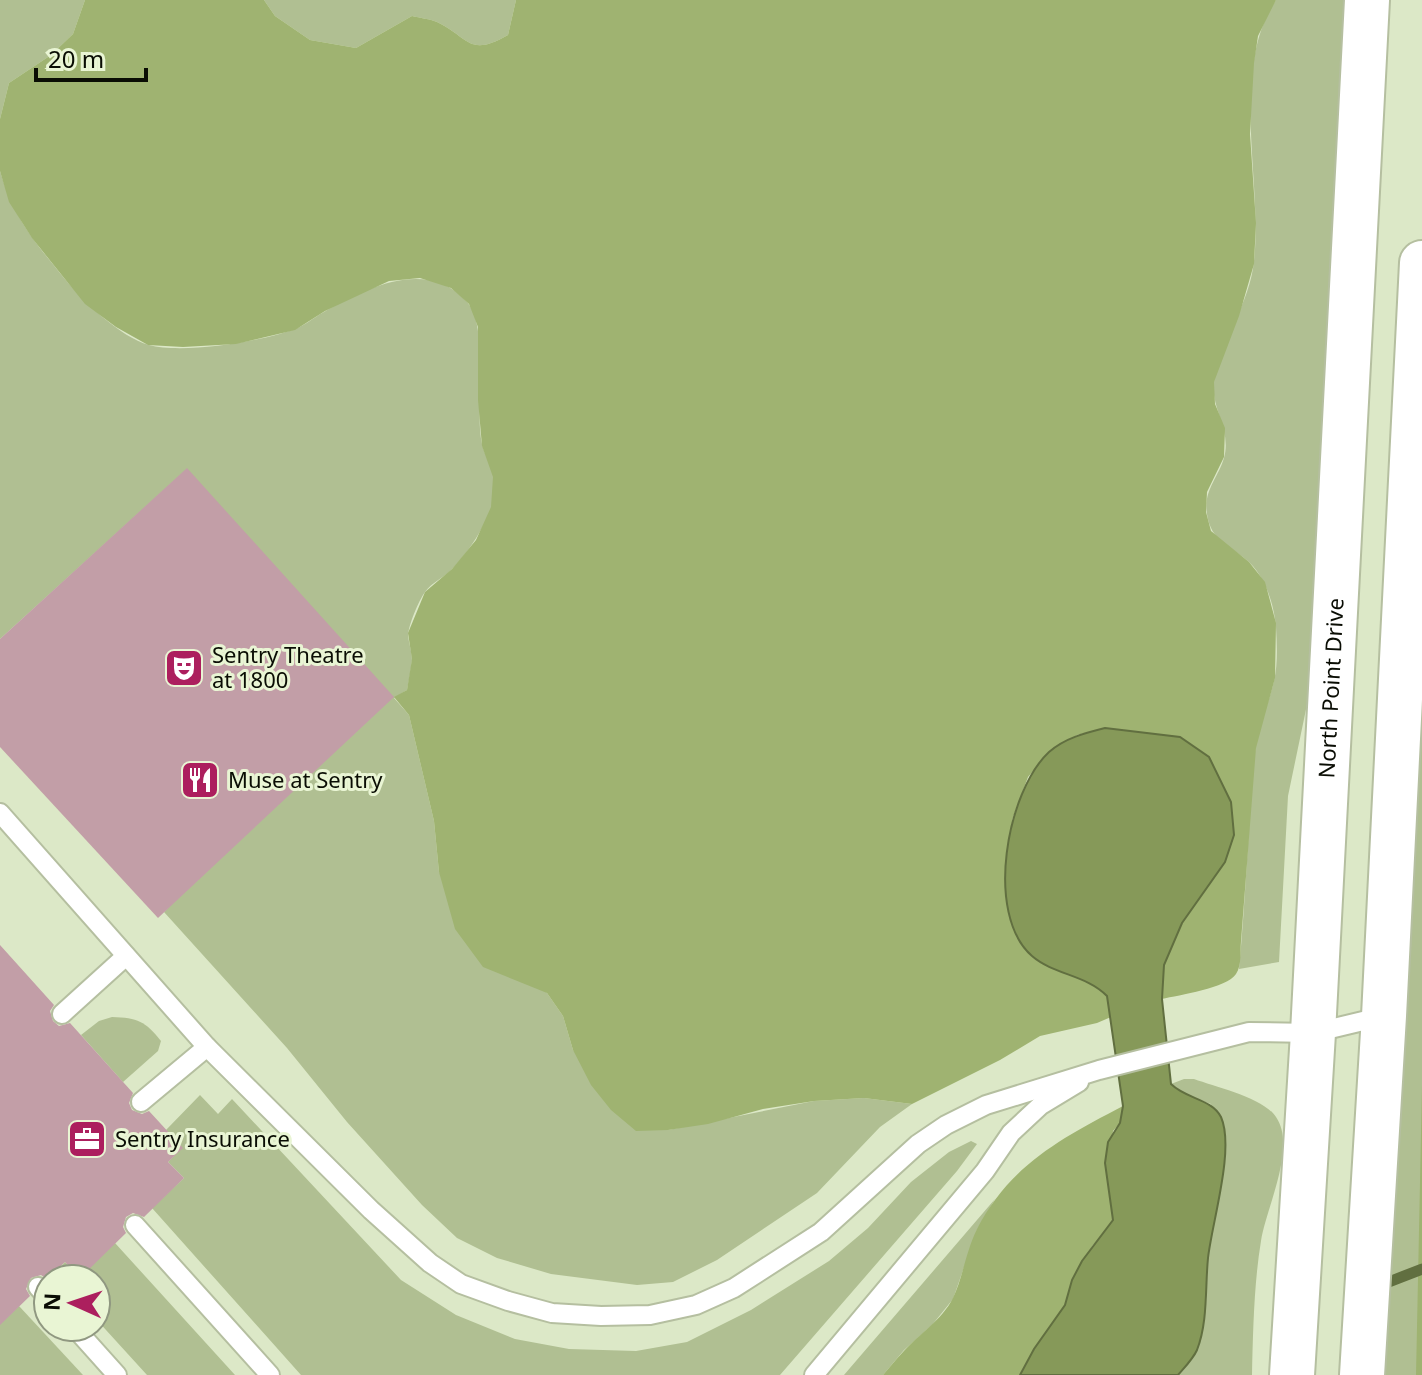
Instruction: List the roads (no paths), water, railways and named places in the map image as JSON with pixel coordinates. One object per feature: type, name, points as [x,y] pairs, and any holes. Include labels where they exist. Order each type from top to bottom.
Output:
[{"type":"street","name":"North Point Drive","points":[[1292,1375],[1367,0]]},
{"type":"street","points":[[1362,1375],[1384,1016],[1422,263]]},
{"type":"lane","points":[[0,813],[207,1047],[371,1210],[430,1263],[461,1284],[552,1313],[650,1315],[696,1305],[734,1288],[821,1232],[918,1144],[946,1125],[986,1105],[1099,1070],[1249,1032],[1313,1033],[1384,1016]]},
{"type":"lane","points":[[62,1014],[126,956]]},
{"type":"lane","points":[[141,1102],[207,1047]]},
{"type":"lane","points":[[814,1375],[985,1171],[1011,1133],[1041,1105],[1099,1070]]},
{"type":"lane","points":[[135,1225],[270,1375]]},
{"type":"lane","points":[[88,1343],[117,1375]]},
{"type":"waterway","points":[[1376,1287],[1422,1269]]},
{"type":"place","name":"Sentry Theatre at 1800","points":[[184,668]]},
{"type":"place","name":"Muse at Sentry","points":[[200,780]]},
{"type":"place","name":"Sentry Insurance","points":[[87,1139]]}]
